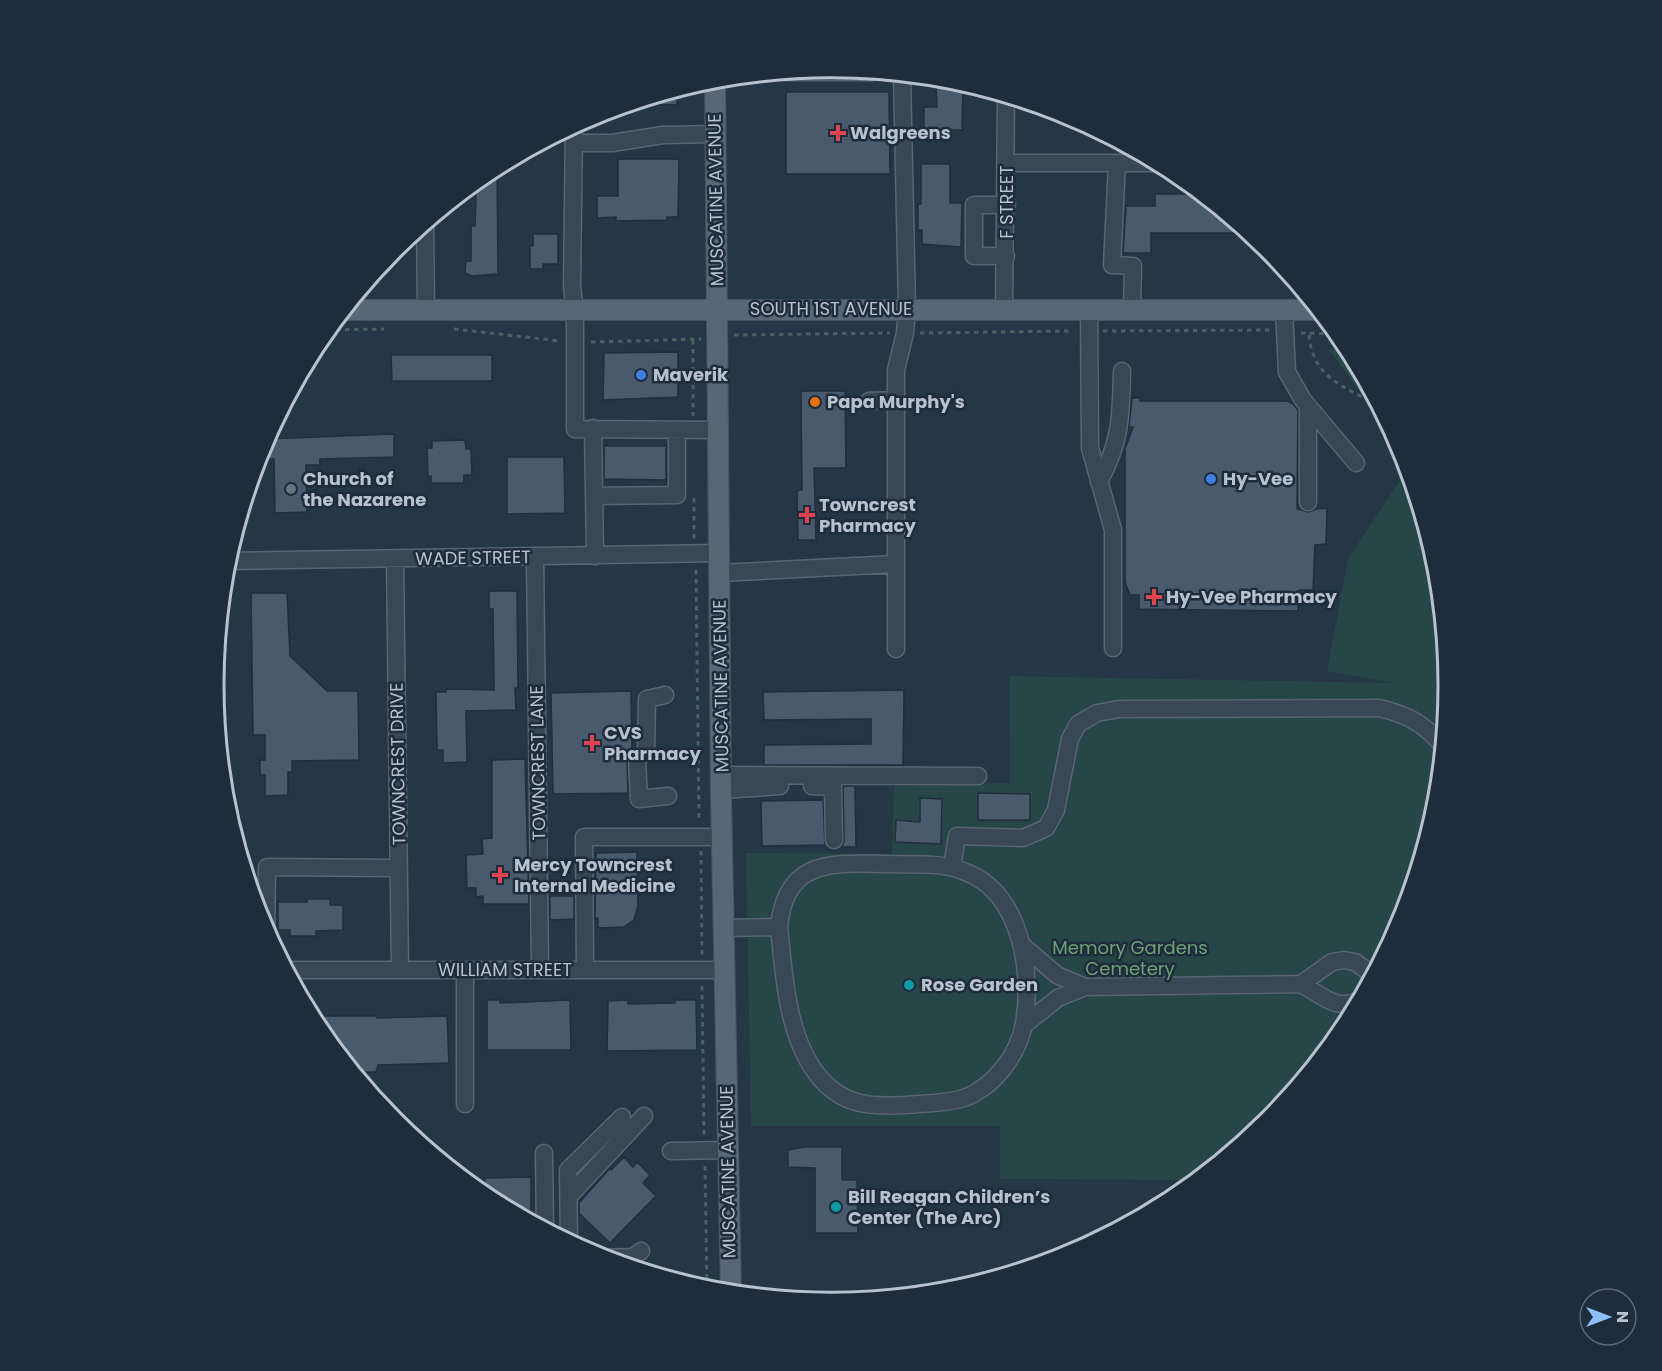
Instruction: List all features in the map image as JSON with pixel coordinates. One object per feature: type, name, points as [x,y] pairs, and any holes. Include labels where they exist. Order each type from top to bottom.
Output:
[{"type":"main road","name":"MUSCATINE AVENUE","points":[[715,89],[719,563],[731,1284]]},
{"type":"main road","name":"SOUTH 1ST AVENUE","points":[[354,310],[1308,310]]},
{"type":"street","points":[[896,649],[896,370],[905,333],[907,309],[902,82]]},
{"type":"street","name":"F STREET","points":[[1005,309],[1006,104]]},
{"type":"street","points":[[574,143],[612,142],[663,135],[715,134]]},
{"type":"street","points":[[574,135],[572,287],[575,310],[575,429],[718,430]]},
{"type":"street","points":[[1007,163],[1141,163]]},
{"type":"street","points":[[1118,163],[1112,265],[1133,266],[1132,309]]},
{"type":"street","points":[[1006,256],[974,256],[974,205],[1007,205]]},
{"type":"street","points":[[425,234],[426,311]]},
{"type":"street","points":[[1089,309],[1090,448],[1113,530],[1113,648]]},
{"type":"street","points":[[1284,310],[1283,330],[1287,372],[1308,406],[1356,463]]},
{"type":"street","points":[[1099,482],[1113,456],[1119,434],[1122,371]]},
{"type":"street","points":[[869,401],[896,400]]},
{"type":"street","points":[[1308,406],[1308,502]]},
{"type":"street","points":[[593,428],[595,555]]},
{"type":"street","points":[[594,496],[677,495],[685,430]]},
{"type":"street","name":"WADE STREET","points":[[236,561],[696,554],[719,563],[896,564]]},
{"type":"street","name":"TOWNCREST LANE","points":[[535,556],[540,970]]},
{"type":"street","name":"TOWNCREST DRIVE","points":[[395,559],[400,970]]},
{"type":"street","points":[[665,695],[647,699],[646,752],[637,759],[639,799],[669,796]]},
{"type":"street","points":[[951,867],[957,837],[1023,837],[1046,828],[1056,810],[1070,739],[1078,724],[1097,713],[1119,709],[1379,708],[1403,713],[1436,737]]},
{"type":"street","points":[[722,783],[978,777]]},
{"type":"street","points":[[722,783],[750,789],[762,786],[832,787],[834,840]]},
{"type":"street","points":[[585,970],[584,837],[670,836],[700,839],[723,837]]},
{"type":"street","points":[[868,864],[951,867],[979,880],[1003,903],[1018,927],[1023,946],[1024,1025],[1009,1059],[994,1078],[970,1095],[946,1102],[872,1107],[857,1104],[837,1095],[819,1077],[805,1055],[790,1005],[779,927],[782,907],[793,883],[810,871],[868,864]]},
{"type":"street","points":[[266,908],[267,867],[363,870],[399,868]]},
{"type":"street","points":[[724,928],[779,927]]},
{"type":"street","points":[[1023,946],[1057,975],[1085,987]]},
{"type":"street","points":[[1301,984],[1332,962],[1344,960],[1354,962],[1367,971]]},
{"type":"street","name":"WILLIAM STREET","points":[[295,970],[725,970]]},
{"type":"street","points":[[465,970],[465,1104]]},
{"type":"street","points":[[1024,1025],[1058,998],[1085,987],[1301,984],[1334,1004],[1347,1005]]},
{"type":"street","points":[[569,1196],[644,1116]]},
{"type":"street","points":[[569,1233],[568,1170],[622,1117]]},
{"type":"street","points":[[671,1151],[727,1150]]},
{"type":"street","points":[[544,1153],[545,1221]]},
{"type":"street","points":[[626,1257],[633,1257],[641,1251]]},
{"type":"path","points":[[339,330],[394,329]]},
{"type":"path","points":[[449,329],[575,343],[693,340],[685,430]]},
{"type":"path","points":[[744,334],[1283,330],[1309,335],[1326,334]]},
{"type":"path","points":[[1309,335],[1311,353],[1318,368],[1339,385],[1366,398]]},
{"type":"path","points":[[694,497],[707,1280]]},
{"type":"green space","points":[[1337,349],[1368,403],[1329,350]]},
{"type":"green space","name":"Memory Gardens Cemetery","points":[[1401,478],[1418,528],[1427,567],[1437,646],[1437,725],[1427,804],[1406,881],[1376,954],[1336,1023],[1288,1086],[1261,1115],[1232,1142],[1184,1180],[1000,1179],[1000,1126],[751,1126],[746,853],[892,854],[894,784],[1010,783],[1009,676],[1395,683],[1327,671],[1348,559]]},
{"type":"building","points":[[936,88],[963,93],[962,130],[924,130],[924,107],[937,107]]},
{"type":"building","name":"Walgreens","points":[[786,92],[889,92],[890,174],[786,174]]},
{"type":"building","points":[[677,98],[677,105],[655,104]]},
{"type":"building","points":[[618,159],[679,159],[678,217],[667,217],[667,220],[616,221],[616,217],[597,218],[597,196],[618,196]]},
{"type":"building","points":[[921,164],[950,164],[950,203],[962,203],[961,247],[922,244],[922,230],[918,230],[918,204],[921,204]]},
{"type":"building","points":[[497,177],[498,274],[472,276],[465,273],[466,261],[471,261],[471,226],[475,226],[476,194]]},
{"type":"building","points":[[1155,194],[1188,194],[1236,233],[1151,233],[1151,253],[1123,253],[1126,206],[1155,206]]},
{"type":"building","points":[[533,234],[558,234],[558,264],[543,264],[543,269],[530,269],[530,246],[533,246]]},
{"type":"building","name":"Maverik","points":[[678,352],[678,397],[603,400],[604,353]]},
{"type":"building","points":[[391,355],[492,355],[492,381],[392,381]]},
{"type":"building","points":[[801,391],[845,391],[846,468],[814,468],[816,540],[798,540],[797,491],[802,490]]},
{"type":"building","name":"Hy-Vee","points":[[1132,398],[1140,398],[1140,401],[1288,401],[1298,410],[1297,509],[1309,512],[1327,508],[1326,544],[1315,545],[1313,590],[1299,590],[1298,611],[1139,609],[1139,595],[1130,595],[1125,582],[1125,449],[1133,427],[1129,427]]},
{"type":"building","name":"Church of the Nazarene","points":[[394,434],[394,457],[320,459],[320,465],[306,465],[307,512],[275,513],[274,459],[268,459],[276,439]]},
{"type":"building","points":[[465,440],[466,449],[471,449],[472,475],[464,475],[464,483],[431,483],[431,476],[428,477],[427,448],[432,448],[432,441]]},
{"type":"building","points":[[604,446],[666,446],[666,480],[604,479]]},
{"type":"building","points":[[507,457],[564,457],[565,513],[507,514]]},
{"type":"building","points":[[489,591],[517,591],[518,688],[515,688],[516,710],[466,711],[467,762],[443,763],[443,750],[437,750],[436,692],[446,692],[446,689],[494,690],[493,609],[489,609]]},
{"type":"building","points":[[251,593],[287,593],[290,656],[327,691],[358,691],[359,760],[292,761],[292,772],[288,772],[288,795],[265,796],[265,775],[260,775],[260,760],[265,760],[265,735],[253,735]]},
{"type":"building","points":[[904,690],[903,765],[764,765],[764,745],[871,744],[871,719],[764,720],[763,692]]},
{"type":"building","name":"CVS Pharmacy","points":[[631,691],[632,750],[627,760],[628,793],[553,794],[551,693]]},
{"type":"building","points":[[525,759],[529,904],[483,904],[483,896],[476,897],[476,888],[467,888],[466,855],[483,854],[482,839],[492,838],[492,760]]},
{"type":"building","points":[[843,786],[855,786],[856,847],[842,847],[844,840]]},
{"type":"building","points":[[978,793],[1030,794],[1030,820],[978,820]]},
{"type":"building","points":[[920,798],[942,799],[941,844],[895,842],[896,820],[920,822]]},
{"type":"building","points":[[823,800],[825,845],[762,846],[761,801]]},
{"type":"building","points":[[637,852],[638,905],[634,920],[624,927],[598,928],[598,918],[595,918],[596,853]]},
{"type":"building","points":[[550,896],[574,896],[574,919],[550,920]]},
{"type":"building","points":[[307,899],[330,899],[330,905],[343,905],[343,930],[316,931],[316,936],[290,936],[290,930],[278,930],[278,902],[307,902]]},
{"type":"building","points":[[487,1000],[500,1000],[500,1003],[570,1000],[571,1050],[487,1050]]},
{"type":"building","points":[[628,1000],[628,1004],[696,1000],[697,1050],[607,1051],[608,1001]]},
{"type":"building","points":[[322,1016],[377,1016],[377,1018],[447,1016],[449,1063],[378,1065],[376,1072],[363,1072]]},
{"type":"building","name":"Bill Reagan Children’s Center (The Arc)","points":[[804,1147],[842,1147],[842,1180],[857,1180],[858,1233],[815,1233],[815,1168],[788,1167],[788,1150]]},
{"type":"building","points":[[624,1157],[633,1167],[637,1162],[650,1175],[643,1183],[656,1196],[610,1243],[579,1213],[579,1203],[610,1168],[611,1170]]},
{"type":"building","points":[[531,1177],[531,1211],[527,1212],[480,1181],[485,1181],[485,1178]]},
{"type":"building","points":[[1080,1239],[1060,1248],[1059,1245]]},
{"type":"place","name":"Walgreens","points":[[838,133]]},
{"type":"place","name":"Maverik","points":[[641,375]]},
{"type":"place","name":"Papa Murphy's","points":[[815,402]]},
{"type":"place","name":"Hy-Vee","points":[[1211,479]]},
{"type":"place","name":"Church of the Nazarene","points":[[291,489]]},
{"type":"place","name":"Towncrest Pharmacy","points":[[807,515]]},
{"type":"place","name":"Hy-Vee Pharmacy","points":[[1154,597]]},
{"type":"place","name":"CVS Pharmacy","points":[[592,743]]},
{"type":"place","name":"Mercy Towncrest Internal Medicine","points":[[500,875]]},
{"type":"place","name":"Rose Garden","points":[[909,985]]},
{"type":"place","name":"Bill Reagan Children’s Center (The Arc)","points":[[836,1207]]}]
